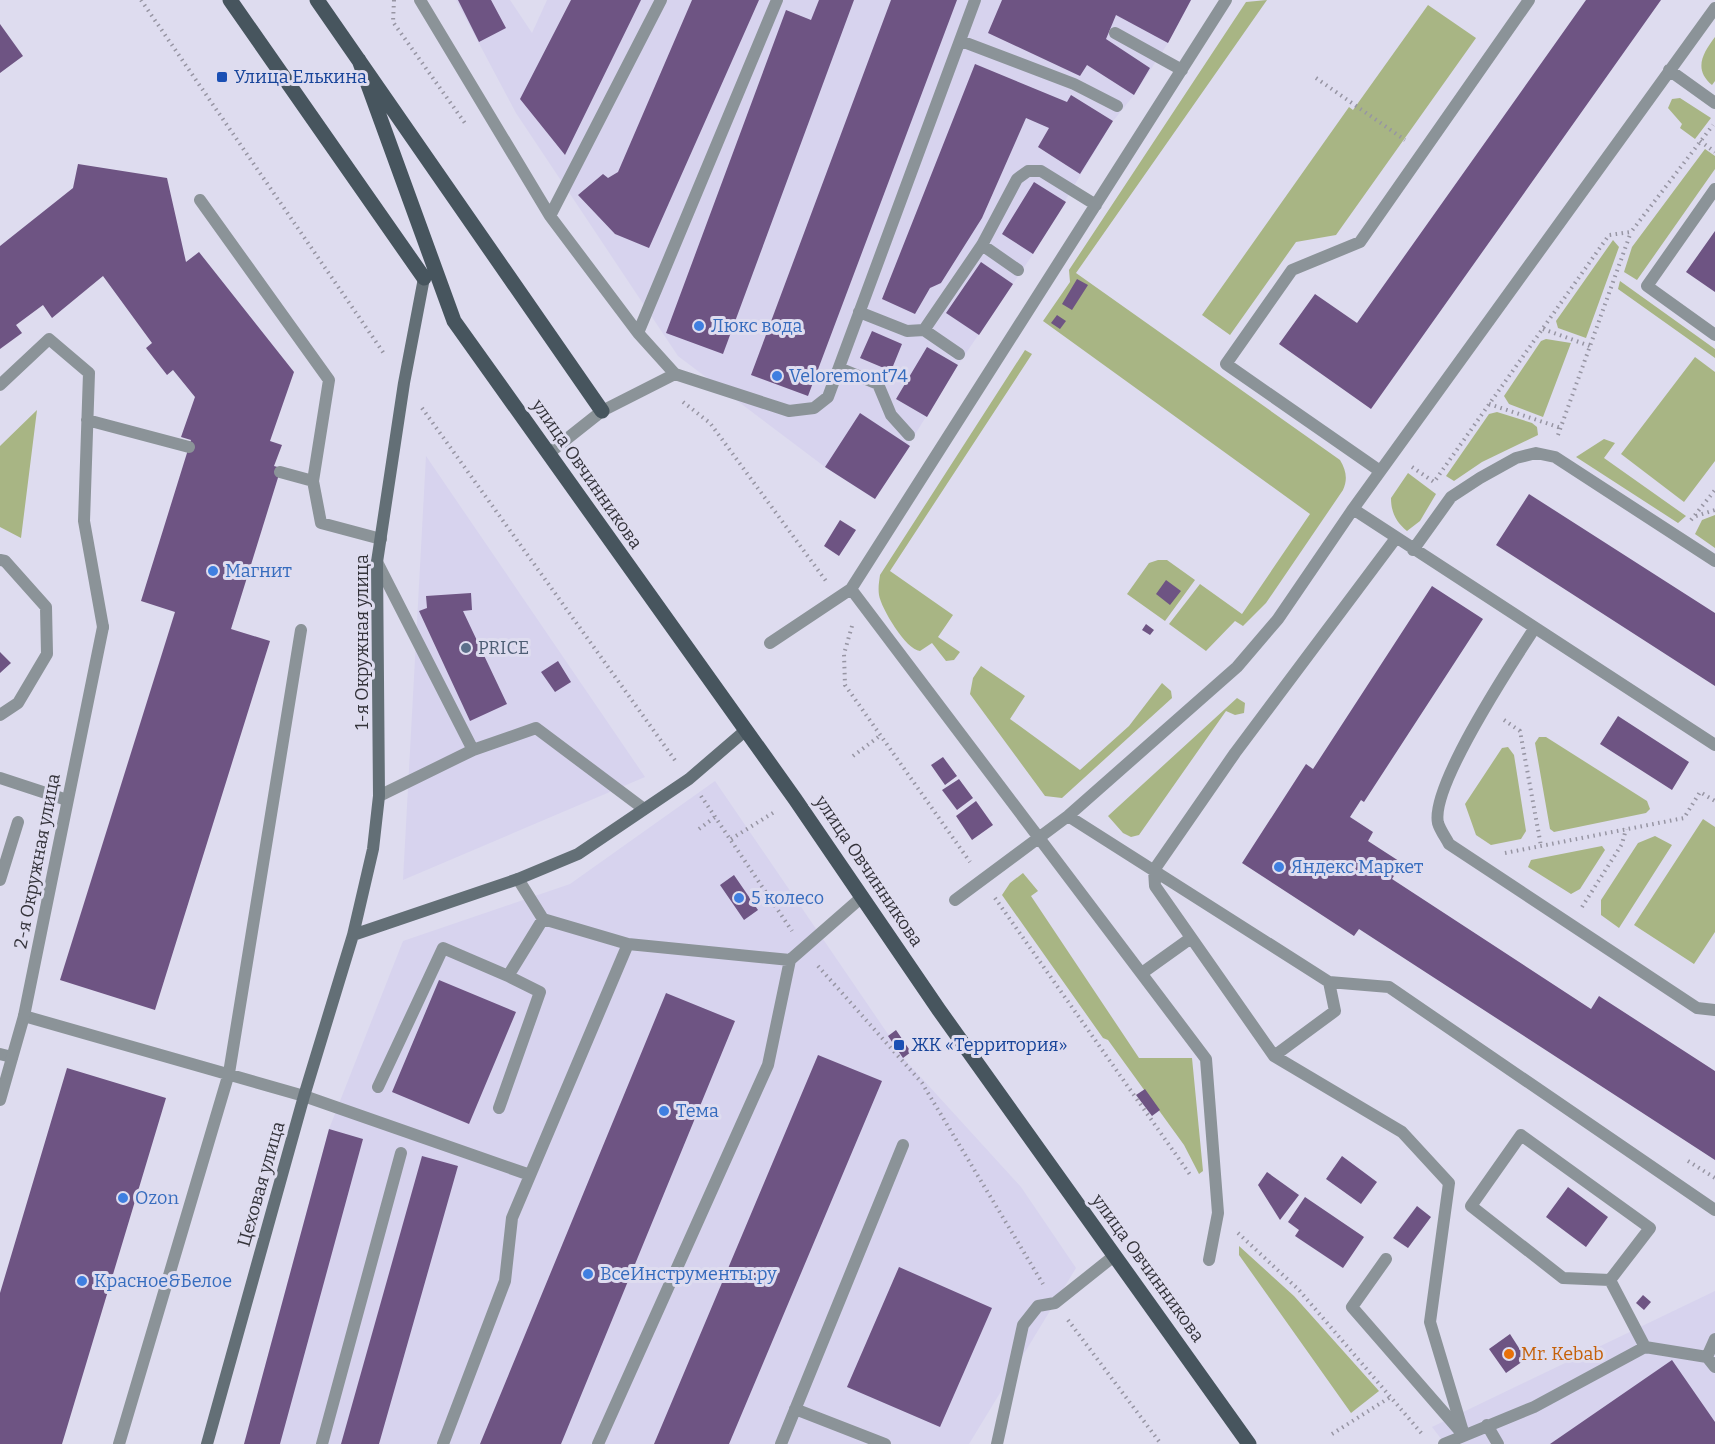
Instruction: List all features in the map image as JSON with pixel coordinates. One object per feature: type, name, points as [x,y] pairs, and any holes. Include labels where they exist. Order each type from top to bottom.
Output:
[{"type":"main road","points":[[230,0],[424,278]]},
{"type":"main road","points":[[317,0],[602,411]]},
{"type":"main road","name":"улица Овчинникова","points":[[359,60],[454,321],[795,799],[1114,1256],[1249,1444]]},
{"type":"main road","name":"1-я Окружная улица","points":[[353,935],[373,849],[379,796],[377,562],[404,383],[424,278]]},
{"type":"main road","points":[[353,935],[518,879],[578,854],[689,779],[746,730]]},
{"type":"main road","name":"Цеховая улица","points":[[207,1444],[304,1096],[353,935]]},
{"type":"street","points":[[420,0],[550,216],[638,333],[675,374],[789,411],[814,408],[828,397],[975,0]]},
{"type":"street","points":[[550,216],[662,0]]},
{"type":"street","points":[[638,333],[777,0]]},
{"type":"street","points":[[770,643],[851,589],[1226,0]]},
{"type":"street","points":[[1380,471],[1226,364],[1292,270],[1360,243],[1529,0]]},
{"type":"street","points":[[955,900],[1068,816],[1237,667],[1278,619],[1380,471],[1715,8]]},
{"type":"street","points":[[1115,33],[1182,70]]},
{"type":"street","points":[[961,41],[1074,84],[1117,106]]},
{"type":"street","points":[[1669,70],[1715,103]]},
{"type":"street","points":[[924,330],[982,245],[1017,179],[1028,171],[1041,171],[1096,205]]},
{"type":"street","points":[[1715,189],[1647,286],[1715,335]]},
{"type":"street","points":[[200,200],[329,380],[313,481],[321,523],[381,539]]},
{"type":"street","points":[[982,245],[1018,270]]},
{"type":"street","points":[[859,312],[907,331],[924,330],[960,354]]},
{"type":"street","points":[[0,385],[49,339],[89,373],[87,420],[189,447]]},
{"type":"street","points":[[839,368],[878,384],[891,415],[909,435]]},
{"type":"street","points":[[549,453],[602,411],[675,374]]},
{"type":"street","name":"2-я Окружная улица","points":[[0,1100],[6,1055],[24,1016],[104,627],[84,521],[87,420]]},
{"type":"street","points":[[1413,550],[1451,497],[1516,458],[1536,453],[1551,456],[1715,561]]},
{"type":"street","points":[[280,472],[313,481]]},
{"type":"street","points":[[1353,509],[1715,745]]},
{"type":"street","points":[[1396,538],[1235,753],[1154,870],[1155,886],[1274,1056],[1402,1132],[1449,1183],[1430,1322],[1464,1435]]},
{"type":"street","points":[[0,560],[5,561],[46,607],[47,654],[18,704],[0,715]]},
{"type":"street","points":[[377,562],[473,750]]},
{"type":"street","points":[[851,589],[1206,1059],[1218,1213],[1209,1260]]},
{"type":"street","points":[[1534,629],[1485,707],[1441,794],[1438,822],[1449,844],[1472,860],[1697,1008],[1715,1010]]},
{"type":"street","points":[[119,1444],[229,1073],[301,630]]},
{"type":"street","points":[[379,796],[473,750],[536,728],[644,809]]},
{"type":"street","points":[[0,778],[67,800]]},
{"type":"street","points":[[1068,816],[1329,982],[1389,987],[1715,1210]]},
{"type":"street","points":[[0,880],[18,822]]},
{"type":"street","points":[[518,879],[543,919],[628,944],[790,960]]},
{"type":"street","points":[[598,1444],[768,1065],[790,960],[862,897]]},
{"type":"street","points":[[508,975],[543,919]]},
{"type":"street","points":[[1142,973],[1191,938]]},
{"type":"street","points":[[443,1444],[505,1281],[512,1218],[628,944]]},
{"type":"street","points":[[378,1087],[443,948],[508,975],[540,992],[500,1108]]},
{"type":"street","points":[[1274,1056],[1335,1011],[1329,982]]},
{"type":"street","points":[[24,1016],[304,1096],[530,1175]]},
{"type":"street","points":[[1521,1135],[1650,1228],[1610,1280],[1563,1278],[1470,1206],[1521,1135]]},
{"type":"street","points":[[781,1444],[903,1145]]},
{"type":"street","points":[[322,1444],[401,1153]]},
{"type":"street","points":[[997,1444],[1023,1325],[1038,1306],[1055,1303],[1114,1256]]},
{"type":"street","points":[[1386,1259],[1352,1307],[1464,1435]]},
{"type":"street","points":[[1610,1280],[1645,1347]]},
{"type":"street","points":[[1444,1444],[1534,1407],[1645,1347],[1711,1362],[1715,1339]]},
{"type":"street","points":[[795,1409],[885,1444]]},
{"type":"street","points":[[1487,1425],[1498,1444]]},
{"type":"path","points":[[141,0],[404,383],[689,779],[803,948],[922,1083],[1055,1303],[1161,1444]]},
{"type":"path","points":[[394,0],[393,22],[472,133]]},
{"type":"path","points":[[1316,78],[1423,153]]},
{"type":"path","points":[[1700,141],[1715,152]]},
{"type":"path","points":[[1551,456],[1631,232]]},
{"type":"path","points":[[1543,329],[1590,346]]},
{"type":"path","points":[[660,382],[710,423],[855,621],[844,654],[845,685],[1218,1213],[1299,1290],[1392,1396],[1430,1444]]},
{"type":"path","points":[[1489,404],[1561,428]]},
{"type":"path","points":[[1678,538],[1715,490]]},
{"type":"path","points":[[1694,517],[1715,510]]},
{"type":"path","points":[[1485,707],[1520,730],[1541,846]]},
{"type":"path","points":[[853,756],[881,735]]},
{"type":"path","points":[[1472,860],[1684,818],[1700,792],[1715,801]]},
{"type":"path","points":[[731,839],[795,799]]},
{"type":"path","points":[[699,829],[715,817]]},
{"type":"path","points":[[1571,925],[1622,844],[1626,829]]},
{"type":"path","points":[[1332,1434],[1392,1396]]},
{"type":"shaded area","points":[[456,0],[510,0],[532,33],[547,0],[1191,0],[1168,43],[1134,95],[1113,121],[1033,254],[958,365],[875,499],[825,467],[678,356],[516,113]]},
{"type":"shaded area","points":[[426,456],[645,777],[403,880]]},
{"type":"shaded area","points":[[715,781],[907,1062],[1021,1187],[1076,1268],[969,1444],[244,1444],[329,1129],[403,941],[570,884]]},
{"type":"shaded area","points":[[1715,1291],[1715,1444],[1445,1444],[1432,1427]]},
{"type":"green space","points":[[1267,0],[1076,273],[1340,460],[1344,467],[1346,478],[1343,490],[1266,603],[1243,626],[1235,621],[1206,651],[1169,624],[1200,584],[1242,614],[1310,514],[1043,321],[1070,282],[1069,270],[1246,2]]},
{"type":"green space","points":[[1428,5],[1476,38],[1336,235],[1296,242],[1230,335],[1202,315],[1349,107],[1353,110]]},
{"type":"green space","points":[[1715,37],[1715,81],[1712,85],[1706,79],[1701,67],[1704,55]]},
{"type":"green space","points":[[1680,98],[1711,118],[1695,139],[1680,128],[1682,124],[1668,108],[1672,99]]},
{"type":"green space","points":[[1705,149],[1715,156],[1715,169],[1637,280],[1624,272],[1632,247]]},
{"type":"green space","points":[[1613,240],[1619,247],[1586,338],[1558,328],[1556,321]]},
{"type":"green space","points":[[1620,281],[1715,349],[1715,358],[1618,289]]},
{"type":"green space","points":[[1546,339],[1571,343],[1543,417],[1509,404],[1504,396],[1541,341]]},
{"type":"green space","points":[[1025,350],[1032,354],[890,571],[953,615],[938,637],[960,652],[954,660],[946,661],[932,643],[920,651],[914,649],[901,636],[881,601],[880,575]]},
{"type":"green space","points":[[1695,357],[1715,372],[1715,461],[1684,502],[1621,454]]},
{"type":"green space","points":[[37,410],[21,538],[0,527],[0,446]]},
{"type":"green space","points":[[1497,412],[1532,423],[1537,427],[1538,435],[1482,462],[1454,481],[1446,476],[1489,414]]},
{"type":"green space","points":[[1604,439],[1615,443],[1604,458],[1686,516],[1678,523],[1576,457]]},
{"type":"green space","points":[[1408,473],[1436,494],[1420,521],[1407,531],[1395,516],[1391,498]]},
{"type":"green space","points":[[1715,515],[1715,548],[1695,534],[1702,520]]},
{"type":"green space","points":[[1167,560],[1195,580],[1165,621],[1127,594],[1149,563]]},
{"type":"green space","points":[[981,666],[1025,696],[1010,719],[1080,770],[1129,726],[1162,683],[1171,691],[1172,698],[1062,798],[1045,796],[970,694],[973,678]]},
{"type":"green space","points":[[1237,698],[1245,703],[1244,713],[1235,715],[1226,711],[1139,835],[1131,837],[1123,833],[1108,816]]},
{"type":"green space","points":[[1539,737],[1546,737],[1647,801],[1650,809],[1646,813],[1554,832],[1550,829],[1535,743]]},
{"type":"green space","points":[[1508,747],[1514,755],[1526,831],[1521,839],[1491,845],[1476,835],[1465,804],[1502,748]]},
{"type":"green space","points":[[1703,819],[1715,827],[1715,932],[1694,964],[1634,925]]},
{"type":"green space","points":[[1655,836],[1672,845],[1619,928],[1601,915],[1601,900],[1638,843]]},
{"type":"green space","points":[[1602,846],[1605,850],[1580,889],[1571,894],[1528,867],[1531,860]]},
{"type":"green space","points":[[1023,873],[1038,891],[1031,896],[1139,1058],[1192,1058],[1203,1171],[1199,1174],[1184,1145],[1108,1040],[1103,1038],[1002,895],[1010,883]]},
{"type":"green space","points":[[1239,1246],[1294,1296],[1379,1391],[1351,1413],[1239,1255]]},
{"type":"building","points":[[458,0],[491,0],[506,28],[479,42]]},
{"type":"building","points":[[571,0],[641,0],[565,155],[520,99]]},
{"type":"building","points":[[692,0],[759,0],[649,248],[615,234],[578,195],[603,174],[608,178],[618,172]]},
{"type":"building","points":[[819,0],[854,0],[723,354],[666,333],[786,10],[811,20]]},
{"type":"building","points":[[891,0],[957,0],[808,396],[751,375]]},
{"type":"building","points":[[1002,0],[1191,0],[1168,43],[1116,15],[1106,39],[1150,68],[1134,95],[1087,65],[1080,76],[988,33]]},
{"type":"building","points":[[1586,0],[1661,0],[1371,409],[1279,344],[1315,294],[1357,323]]},
{"type":"building","points":[[0,24],[23,56],[0,73]]},
{"type":"building","points":[[975,64],[1067,102],[1071,95],[1113,121],[1080,174],[1038,147],[1049,128],[1026,118],[982,218],[941,283],[930,288],[915,314],[882,299]]},
{"type":"building","points":[[78,164],[167,178],[186,262],[199,252],[294,372],[270,441],[282,445],[274,466],[281,468],[231,629],[270,641],[155,1010],[60,980],[175,612],[141,601],[191,440],[181,437],[195,397],[173,370],[167,375],[146,348],[152,343],[103,276],[52,318],[43,305],[16,325],[22,333],[0,349],[0,246],[73,188]]},
{"type":"building","points":[[1034,182],[1066,202],[1033,254],[1002,234]]},
{"type":"building","points":[[1715,231],[1715,292],[1686,272]]},
{"type":"building","points":[[981,262],[1013,284],[979,335],[946,313]]},
{"type":"building","points":[[1077,279],[1088,285],[1072,310],[1062,304]]},
{"type":"building","points":[[1057,315],[1066,321],[1060,329],[1051,323]]},
{"type":"building","points":[[872,331],[902,344],[891,371],[860,358]]},
{"type":"building","points":[[927,347],[958,365],[927,417],[896,399]]},
{"type":"building","points":[[860,413],[910,446],[875,499],[825,467]]},
{"type":"building","points":[[1529,494],[1715,613],[1715,686],[1496,545]]},
{"type":"building","points":[[840,520],[856,530],[839,556],[824,546]]},
{"type":"building","points":[[1166,580],[1181,591],[1170,605],[1156,594]]},
{"type":"building","points":[[1432,586],[1483,619],[1364,802],[1361,800],[1350,817],[1373,832],[1368,841],[1402,863],[1392,879],[1591,1009],[1599,996],[1715,1071],[1715,1160],[1359,929],[1354,936],[1242,863],[1306,764],[1313,769]]},
{"type":"building","points":[[471,593],[472,610],[463,611],[507,704],[470,721],[419,611],[427,608],[426,596]]},
{"type":"building","points":[[1146,624],[1154,630],[1150,635],[1142,630]]},
{"type":"building","points":[[0,652],[11,663],[0,673]]},
{"type":"building","points":[[558,661],[571,682],[555,692],[541,672]]},
{"type":"building","points":[[1618,716],[1689,762],[1672,790],[1600,744]]},
{"type":"building","points":[[943,757],[957,776],[945,785],[931,765]]},
{"type":"building","points":[[959,779],[973,798],[957,810],[942,790]]},
{"type":"building","points":[[976,801],[993,825],[972,840],[956,816]]},
{"type":"building","name":"5 колесо","points":[[734,875],[758,910],[744,920],[720,885]]},
{"type":"building","points":[[439,980],[516,1012],[469,1124],[392,1092]]},
{"type":"building","points":[[666,993],[735,1021],[561,1444],[480,1444]]},
{"type":"building","points":[[896,1030],[911,1052],[903,1058],[888,1036]]},
{"type":"building","points":[[818,1055],[882,1081],[729,1444],[654,1444]]},
{"type":"building","points":[[67,1068],[166,1098],[62,1444],[0,1444],[0,1293]]},
{"type":"building","points":[[1145,1089],[1160,1110],[1152,1116],[1136,1095]]},
{"type":"building","points":[[329,1129],[363,1139],[280,1444],[244,1444]]},
{"type":"building","points":[[422,1156],[458,1166],[379,1444],[341,1444]]},
{"type":"building","points":[[1342,1156],[1377,1182],[1361,1204],[1326,1179]]},
{"type":"building","points":[[1267,1172],[1299,1195],[1280,1220],[1258,1185]]},
{"type":"building","points":[[1568,1187],[1608,1217],[1586,1247],[1546,1217]]},
{"type":"building","points":[[1305,1197],[1364,1237],[1343,1268],[1295,1236],[1299,1230],[1288,1222]]},
{"type":"building","points":[[1417,1206],[1431,1217],[1408,1248],[1393,1238]]},
{"type":"building","points":[[899,1267],[992,1308],[940,1427],[847,1387]]},
{"type":"building","points":[[1643,1295],[1651,1302],[1644,1310],[1636,1303]]},
{"type":"building","points":[[1510,1334],[1526,1359],[1506,1373],[1489,1349]]},
{"type":"building","points":[[1672,1360],[1715,1422],[1715,1444],[1550,1444]]},
{"type":"place","name":"Улица Елькина","points":[[222,77]]},
{"type":"place","name":"Люкс вода","points":[[699,326]]},
{"type":"place","name":"Veloremont74","points":[[777,376]]},
{"type":"place","name":"Магнит","points":[[213,571]]},
{"type":"place","name":"PRICE","points":[[466,648]]},
{"type":"place","name":"Яндекс Маркет","points":[[1279,867]]},
{"type":"place","name":"5 колесо","points":[[739,898]]},
{"type":"place","name":"ЖК «Территория»","points":[[899,1045]]},
{"type":"place","name":"Тема","points":[[664,1111]]},
{"type":"place","name":"Ozon","points":[[123,1198]]},
{"type":"place","name":"ВсеИнструменты.ру","points":[[588,1274]]},
{"type":"place","name":"Красное&Белое","points":[[82,1281]]},
{"type":"place","name":"Mr. Kebab","points":[[1509,1354]]}]
